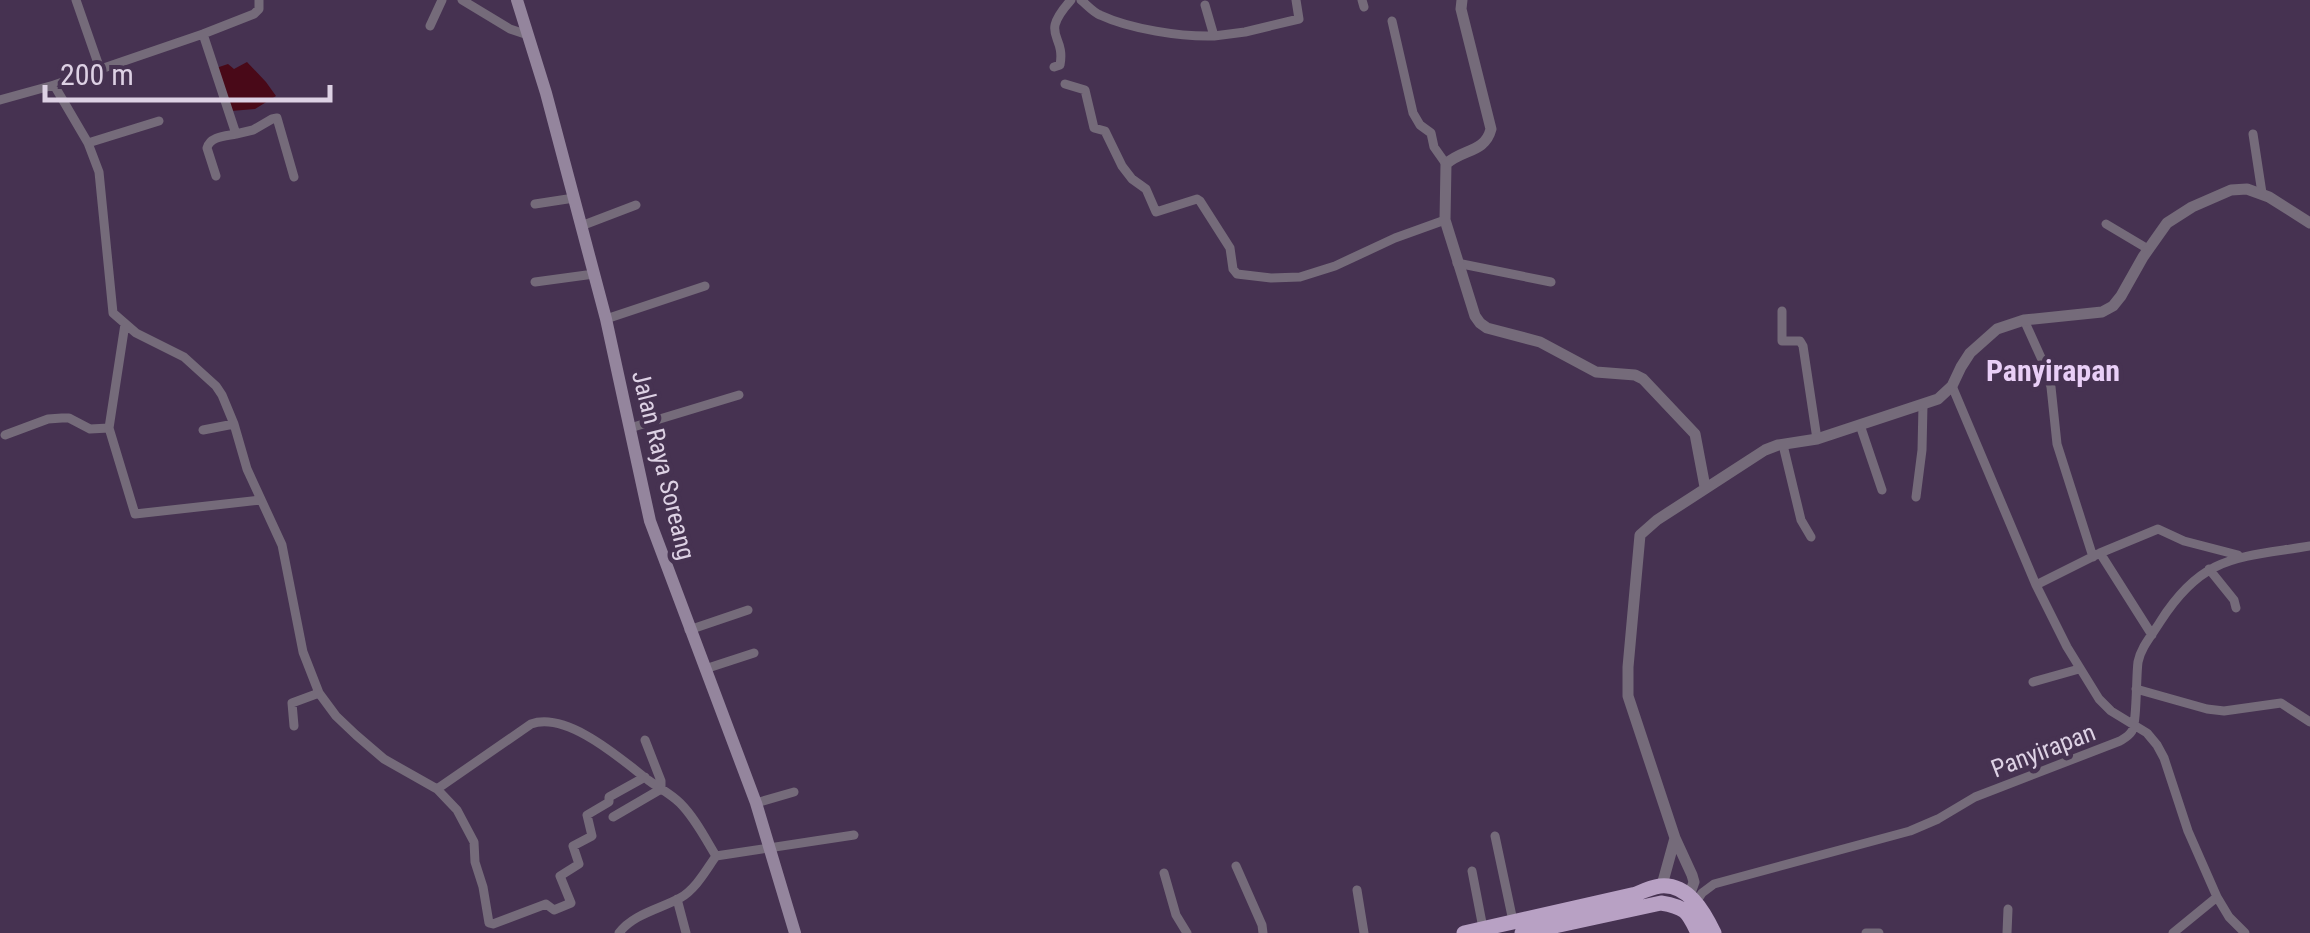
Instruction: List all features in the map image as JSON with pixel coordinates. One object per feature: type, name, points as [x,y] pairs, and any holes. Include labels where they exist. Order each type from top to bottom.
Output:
[{"type":"highway","points":[[1518,927],[1662,885],[1682,890],[1693,899],[1712,932]]},
{"type":"highway","points":[[1464,933],[1661,903],[1682,908],[1712,932]]},
{"type":"main road","name":"Jalan Raya Soreang","points":[[517,0],[606,318],[650,521],[756,802],[795,933]]},
{"type":"street","points":[[76,0],[100,70]]},
{"type":"street","points":[[0,100],[204,34],[256,12],[260,0]]},
{"type":"street","points":[[430,26],[442,0]]},
{"type":"street","points":[[462,0],[510,29],[528,35]]},
{"type":"street","points":[[1054,66],[1062,60],[1054,26],[1071,0]]},
{"type":"street","points":[[1081,0],[1096,14],[1182,36],[1246,32],[1299,18],[1296,0]]},
{"type":"street","points":[[1446,164],[1482,145],[1490,135],[1460,9],[1462,0]]},
{"type":"street","points":[[1204,5],[1214,36]]},
{"type":"street","points":[[1392,21],[1413,113],[1430,132],[1434,147],[1446,164],[1445,220],[1475,316],[1483,326],[1540,342],[1596,372],[1639,376],[1696,434],[1706,487]]},
{"type":"street","points":[[204,34],[236,134]]},
{"type":"street","points":[[1066,84],[1085,90],[1094,128],[1105,131],[1122,166],[1146,189],[1155,211],[1184,201],[1200,201],[1230,248],[1237,274],[1300,276],[1336,266],[1445,220]]},
{"type":"street","points":[[54,85],[88,143],[99,172],[115,316],[136,332],[184,356],[216,386],[234,424],[247,469],[282,545],[303,652],[319,693],[348,728],[384,759],[436,790],[457,810],[474,842],[488,921],[491,924],[546,904],[554,910],[571,903],[560,876],[579,864],[573,846],[592,836],[587,815],[645,777]]},
{"type":"street","points":[[216,176],[207,148],[212,140],[253,130],[277,118],[294,177]]},
{"type":"street","points":[[88,143],[159,122]]},
{"type":"street","points":[[2253,134],[2262,193]]},
{"type":"street","points":[[1693,899],[1693,880],[1628,696],[1640,535],[1706,487],[1773,446],[1817,440],[1941,398],[1952,386],[1960,367],[1997,328],[2024,320],[2108,310],[2168,221],[2192,206],[2247,189],[2262,193],[2310,223]]},
{"type":"street","points":[[535,204],[574,198]]},
{"type":"street","points":[[581,226],[636,205]]},
{"type":"street","points":[[2106,224],[2148,249]]},
{"type":"street","points":[[1457,262],[1550,282]]},
{"type":"street","points":[[536,282],[594,274]]},
{"type":"street","points":[[606,318],[705,286]]},
{"type":"street","points":[[1782,311],[1782,341],[1800,341],[1803,346],[1817,440]]},
{"type":"street","points":[[2024,320],[2043,362],[2051,388],[2057,444],[2097,555],[2152,635]]},
{"type":"street","points":[[125,324],[109,428],[136,514],[261,500]]},
{"type":"street","points":[[1952,386],[2036,585],[2080,669],[2099,699],[2147,733],[2164,758],[2188,831],[2217,897],[2245,933]]},
{"type":"street","points":[[630,428],[739,395]]},
{"type":"street","points":[[1916,496],[1923,405]]},
{"type":"street","points":[[5,435],[48,419],[69,418],[90,429],[109,428]]},
{"type":"street","points":[[203,430],[234,424]]},
{"type":"street","points":[[1860,425],[1882,490]]},
{"type":"street","points":[[1783,445],[1801,520],[1811,537]]},
{"type":"street","points":[[2036,585],[2158,529],[2194,544],[2242,556]]},
{"type":"street","points":[[2134,724],[2138,660],[2178,595],[2226,560],[2310,546]]},
{"type":"street","points":[[2209,569],[2236,608]]},
{"type":"street","points":[[690,630],[748,610]]},
{"type":"street","points":[[705,670],[754,653]]},
{"type":"street","points":[[2033,682],[2080,669]]},
{"type":"street","points":[[2136,689],[2211,710],[2281,704],[2310,722]]},
{"type":"street","points":[[294,726],[292,703],[319,693]]},
{"type":"street","points":[[436,790],[531,724],[542,720],[558,723],[602,744],[682,804],[716,856]]},
{"type":"street","name":"Panyirapan","points":[[1693,899],[1714,884],[1910,831],[1975,797],[2112,745],[2128,736],[2134,724]]},
{"type":"street","points":[[646,740],[661,789]]},
{"type":"street","points":[[613,817],[661,789]]},
{"type":"street","points":[[756,802],[794,792]]},
{"type":"street","points":[[620,933],[642,914],[686,894],[716,856],[854,835]]},
{"type":"street","points":[[1494,836],[1518,927]]},
{"type":"street","points":[[1662,885],[1675,838]]},
{"type":"street","points":[[1236,866],[1263,933]]},
{"type":"street","points":[[1472,871],[1483,928]]},
{"type":"street","points":[[1164,873],[1176,915],[1187,933]]},
{"type":"street","points":[[1357,890],[1364,933]]},
{"type":"street","points":[[2173,933],[2217,897]]},
{"type":"street","points":[[677,899],[686,933]]},
{"type":"street","points":[[2006,933],[2008,909]]},
{"type":"street","points":[[1866,933],[1879,933]]},
{"type":"shaded area","points":[[247,62],[276,96],[255,109],[231,111],[216,68],[228,64],[234,69]]},
{"type":"district","name":"Panyirapan","points":[[2053,371]]}]
